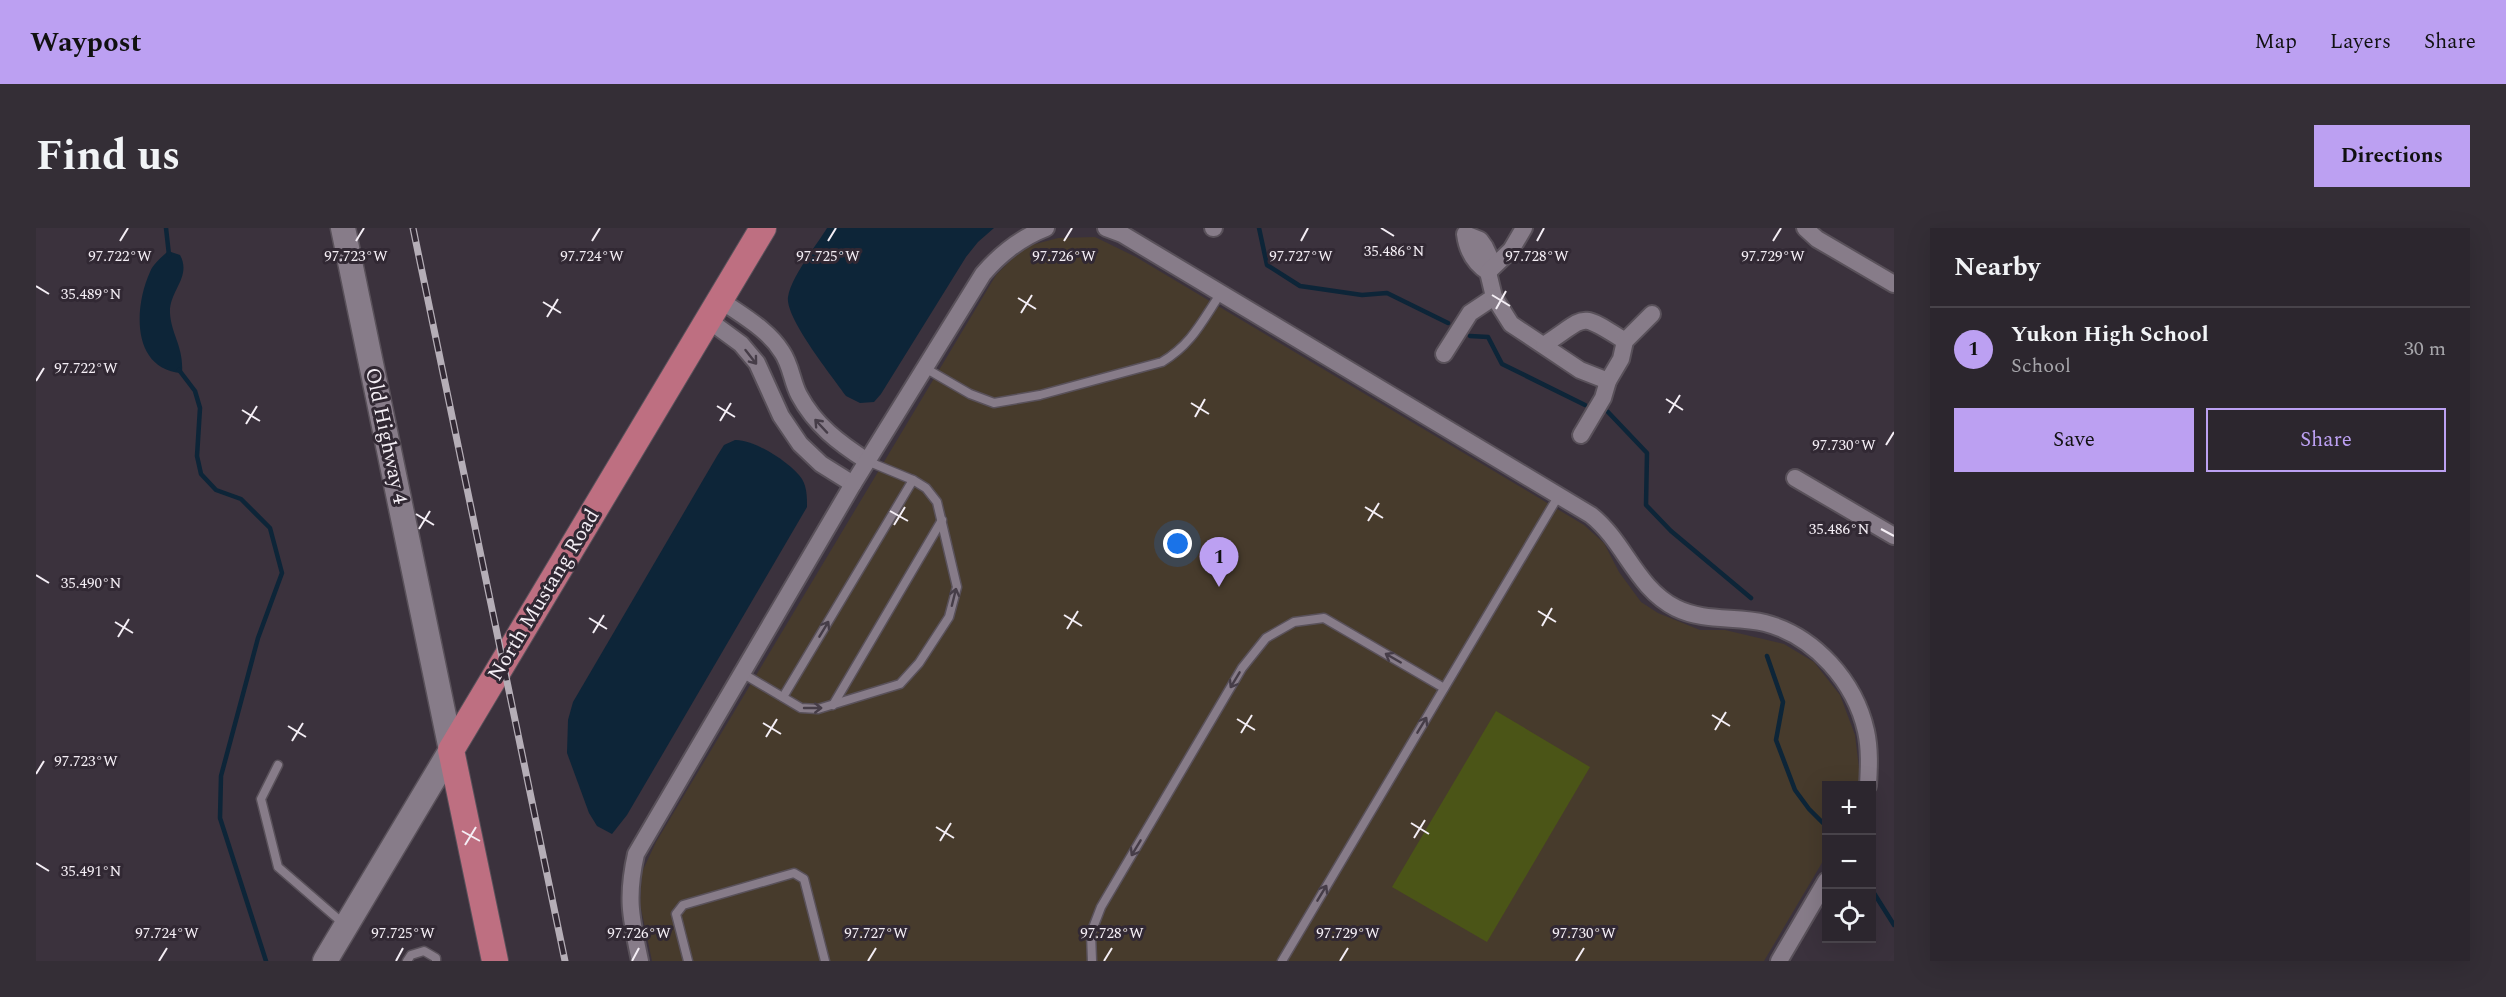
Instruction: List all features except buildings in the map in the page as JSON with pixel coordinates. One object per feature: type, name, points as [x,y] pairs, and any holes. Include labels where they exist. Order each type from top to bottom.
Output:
[{"type":"main road","name":"Old Highway 4","points":[[344,228],[451,750]]},
{"type":"main road","name":"North Mustang Road","points":[[325,961],[763,228]]},
{"type":"main road","points":[[451,750],[495,961]]},
{"type":"street","points":[[640,961],[631,917],[630,895],[636,854],[853,484],[991,265],[1017,242],[1046,228]]},
{"type":"street","points":[[1106,228],[1122,234],[1559,495],[1604,525],[1646,585],[1676,608],[1706,617],[1764,623],[1782,628],[1797,636],[1822,656],[1845,682],[1861,715],[1869,751],[1868,781]]},
{"type":"street","points":[[1488,272],[1511,250],[1524,228]]},
{"type":"street","points":[[1805,228],[1817,239],[1892,279]]},
{"type":"street","points":[[1461,231],[1480,240],[1485,247],[1491,260],[1488,272],[1494,297],[1511,324],[1580,370],[1608,381]]},
{"type":"street","points":[[1444,354],[1463,320],[1476,307],[1494,297]]},
{"type":"street","points":[[713,309],[771,338],[783,353],[798,394],[814,419],[834,440],[867,461]]},
{"type":"street","points":[[713,309],[757,363],[781,416],[800,444],[821,464],[853,484]]},
{"type":"street","points":[[1581,435],[1603,398],[1608,381],[1621,359],[1625,341],[1652,315]]},
{"type":"street","points":[[1544,345],[1574,323],[1583,320],[1595,322],[1625,341]]},
{"type":"street","points":[[1795,478],[1894,536]]},
{"type":"street","points":[[1779,961],[1822,889]]},
{"type":"lane","points":[[925,368],[970,393],[994,403],[1040,394],[1162,362],[1180,352],[1190,341],[1221,293]]},
{"type":"lane","points":[[742,673],[801,708],[818,709],[833,705],[900,684],[919,663],[949,616],[957,587],[937,502],[926,488],[913,480],[867,461]]},
{"type":"lane","points":[[783,697],[913,480]]},
{"type":"lane","points":[[1282,961],[1559,495]]},
{"type":"lane","points":[[833,705],[942,520]]},
{"type":"lane","points":[[1092,961],[1091,933],[1101,907],[1242,668],[1266,638],[1294,622],[1324,618],[1444,688]]},
{"type":"lane","points":[[278,765],[261,799],[278,867],[346,926]]},
{"type":"lane","points":[[688,961],[676,914],[683,905],[794,873],[804,879],[825,961]]},
{"type":"lane","points":[[407,961],[411,955],[424,951],[436,958],[436,961]]},
{"type":"shaded area","points":[[1095,237],[1136,257],[1584,525],[1604,543],[1619,572],[1641,602],[1658,613],[1700,630],[1725,630],[1784,644],[1814,662],[1840,695],[1855,735],[1860,776],[1859,781],[1822,781],[1822,863],[1764,961],[652,961],[640,904],[642,872],[656,842],[996,275],[1024,247],[1058,238]]},
{"type":"green space","points":[[1496,711],[1590,767],[1487,942],[1392,887]]},
{"type":"water","points":[[827,228],[994,228],[966,257],[874,402],[860,403],[846,396],[801,332],[789,306],[788,297],[794,280]]},
{"type":"water","points":[[168,251],[180,255],[183,263],[182,277],[173,298],[170,313],[181,356],[182,373],[165,369],[153,360],[145,349],[141,334],[141,302],[145,286],[153,266]]},
{"type":"water","points":[[735,440],[752,443],[790,466],[805,485],[807,507],[627,815],[612,834],[597,826],[589,813],[567,753],[568,720],[573,702],[717,456],[724,445]]},
{"type":"waterway","points":[[166,228],[169,255]]},
{"type":"waterway","points":[[1259,228],[1267,265],[1300,286],[1362,295],[1387,293],[1448,323]]},
{"type":"waterway","points":[[1470,336],[1488,337],[1502,364],[1585,405]]},
{"type":"waterway","points":[[179,370],[195,391],[200,408],[197,456],[201,474],[216,490],[241,499],[270,528],[282,573],[258,638],[221,776],[220,818],[266,961]]},
{"type":"waterway","points":[[1608,412],[1647,453],[1646,505],[1671,531],[1751,598]]},
{"type":"waterway","points":[[1767,656],[1783,702],[1776,740],[1795,790],[1822,822]]},
{"type":"waterway","points":[[1876,896],[1894,925]]},
{"type":"railway","points":[[413,228],[565,961]]},
{"type":"place","name":"Yukon High School","points":[[1219,587]]}]
